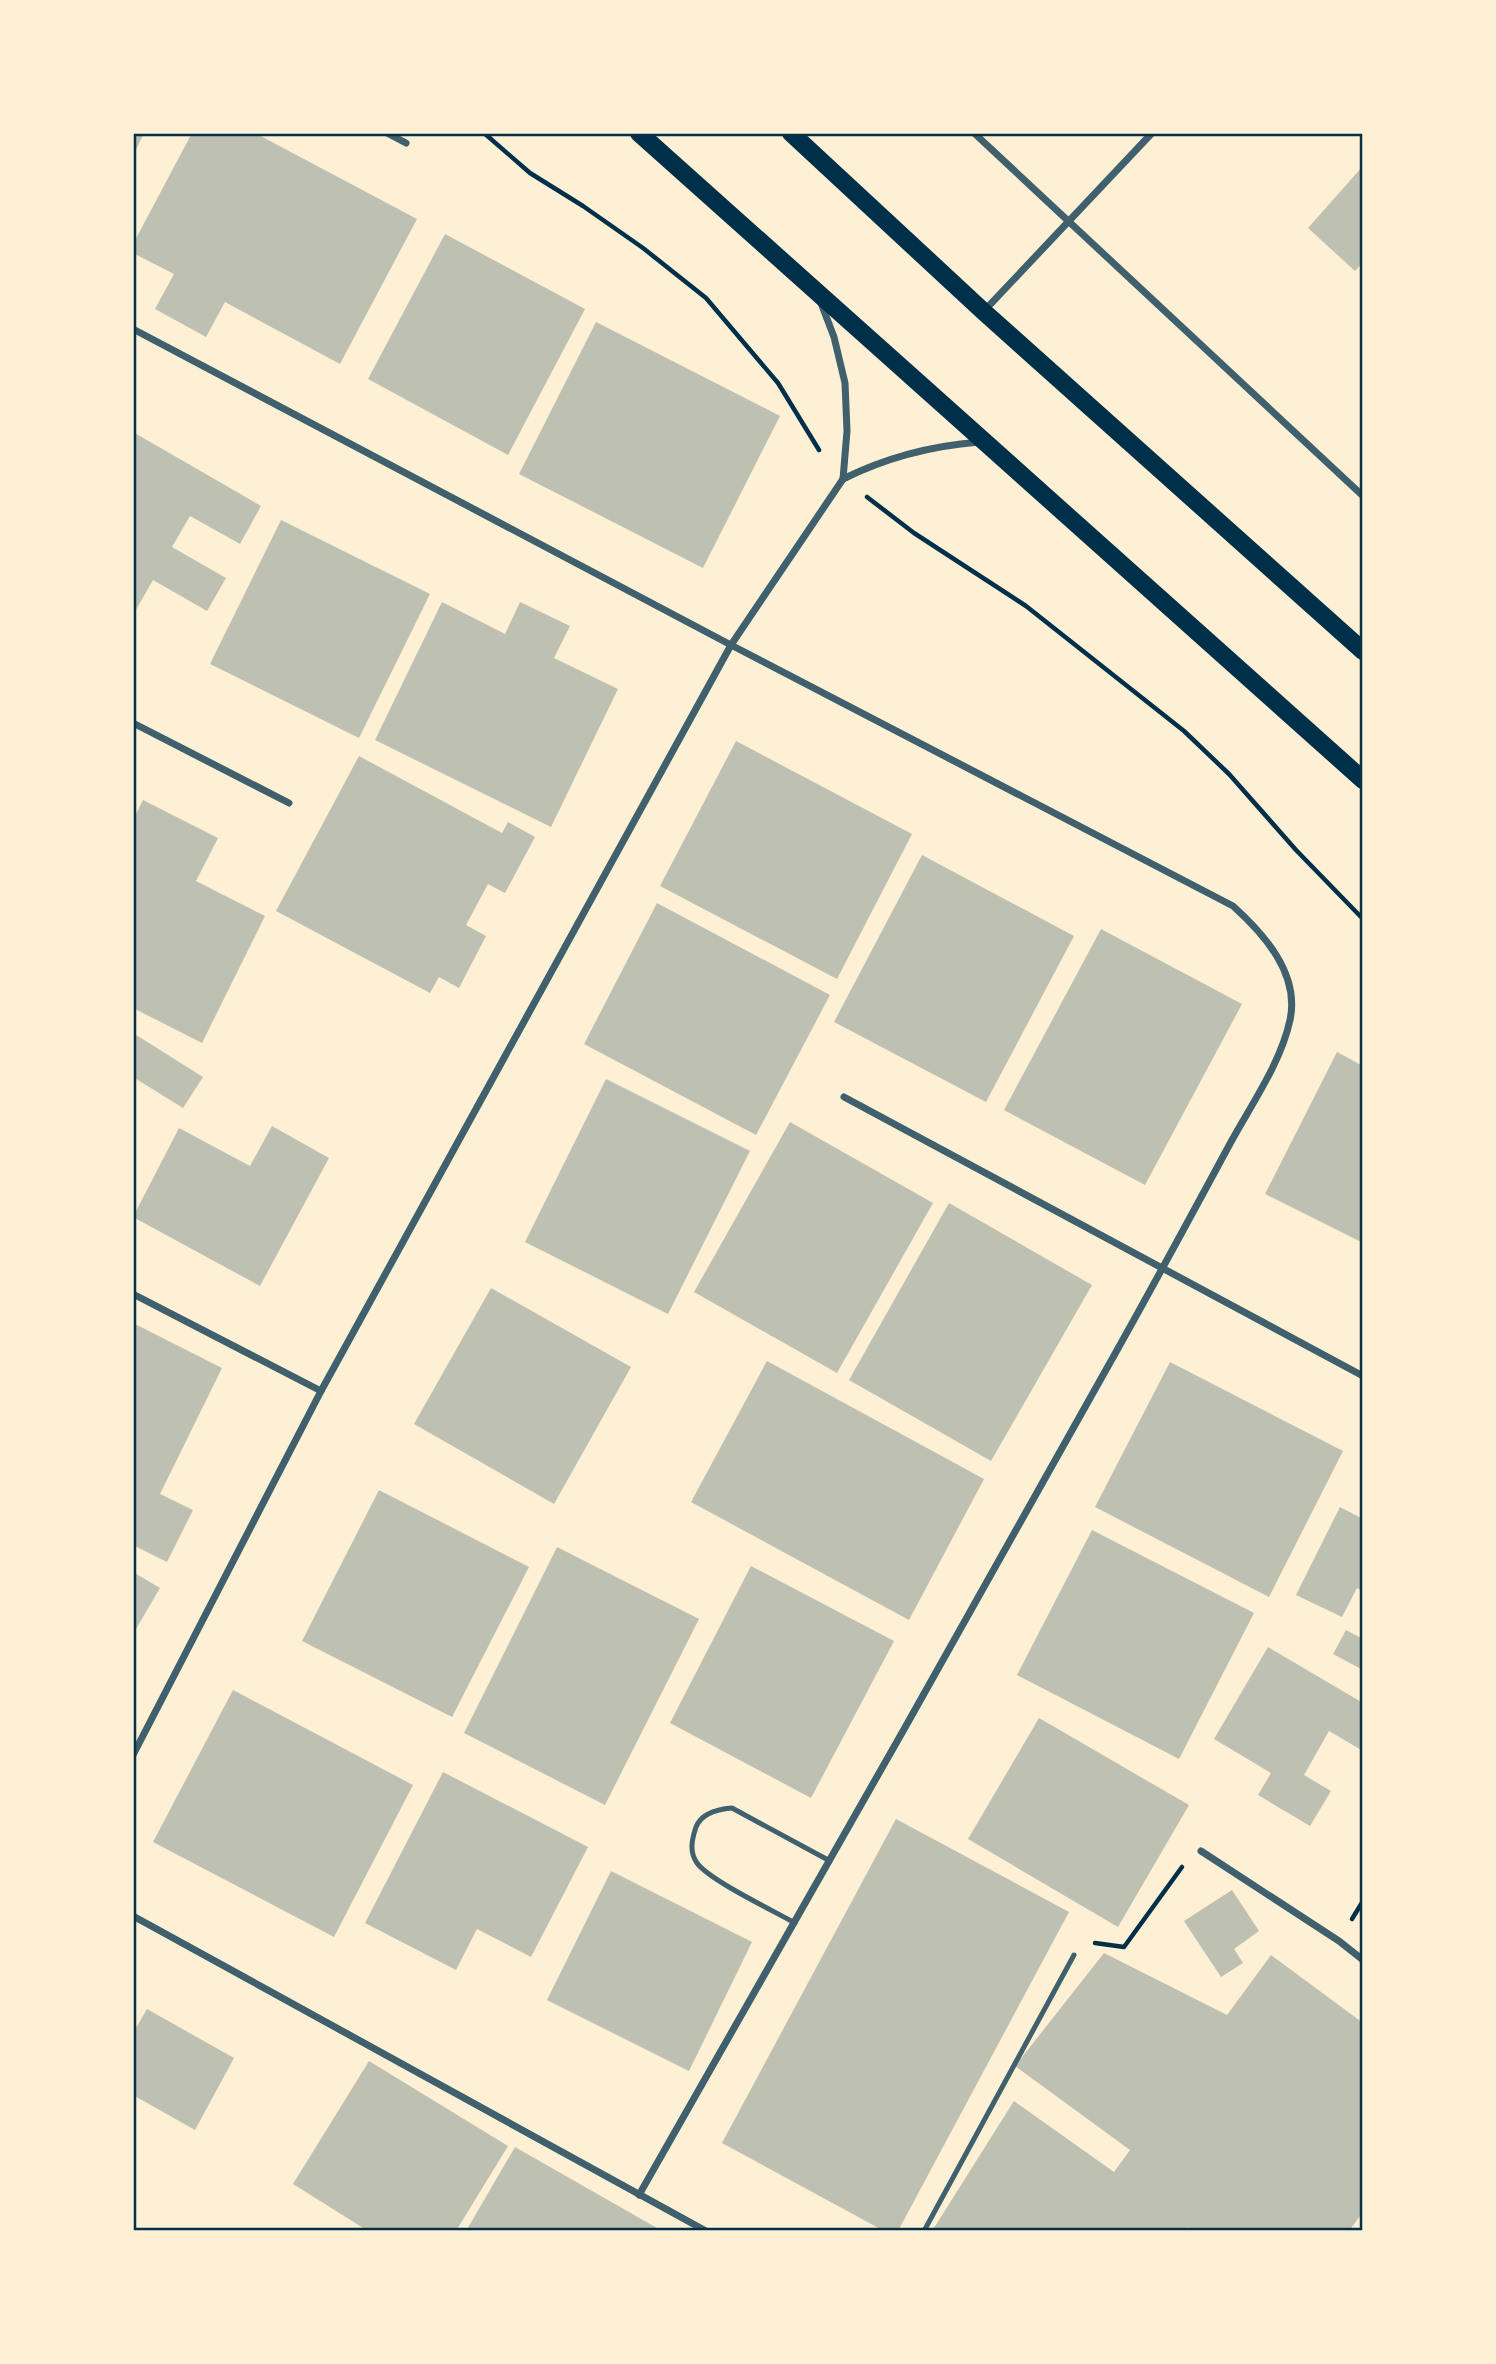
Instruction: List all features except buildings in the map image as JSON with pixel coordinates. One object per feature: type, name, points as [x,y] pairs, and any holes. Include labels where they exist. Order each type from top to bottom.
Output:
[{"type":"main road","points":[[639,133],[1363,780]]},
{"type":"main road","points":[[790,133],[984,312],[1363,651]]},
{"type":"street","points":[[387,133],[406,143]]},
{"type":"street","points":[[974,133],[1363,496]]},
{"type":"street","points":[[984,312],[1152,133]]},
{"type":"street","points":[[133,1755],[321,1391],[732,645],[843,478],[848,431],[845,383],[834,337],[817,293]]},
{"type":"street","points":[[133,329],[1233,906],[1258,929],[1277,957],[1290,986],[1290,1018],[1275,1061],[1163,1268],[639,2195]]},
{"type":"street","points":[[843,478],[876,463],[911,452],[947,444],[984,441]]},
{"type":"street","points":[[133,723],[289,803]]},
{"type":"street","points":[[844,1097],[1363,1376]]},
{"type":"street","points":[[133,1294],[321,1391]]},
{"type":"street","points":[[1201,1851],[1339,1941],[1363,1960]]},
{"type":"street","points":[[133,1916],[706,2231]]},
{"type":"lane","points":[[795,1923],[713,1877],[697,1863],[691,1842],[698,1822],[716,1809],[733,1808],[830,1861]]},
{"type":"lane","points":[[924,2231],[1074,1955]]},
{"type":"path","points":[[484,133],[530,173],[643,248],[706,298],[778,383],[805,429],[843,478],[914,533],[1026,606],[1184,731],[1229,774],[1296,850],[1363,919]]},
{"type":"path","points":[[1074,1955],[1087,1942],[1124,1947],[1191,1855],[1201,1851]]}]
